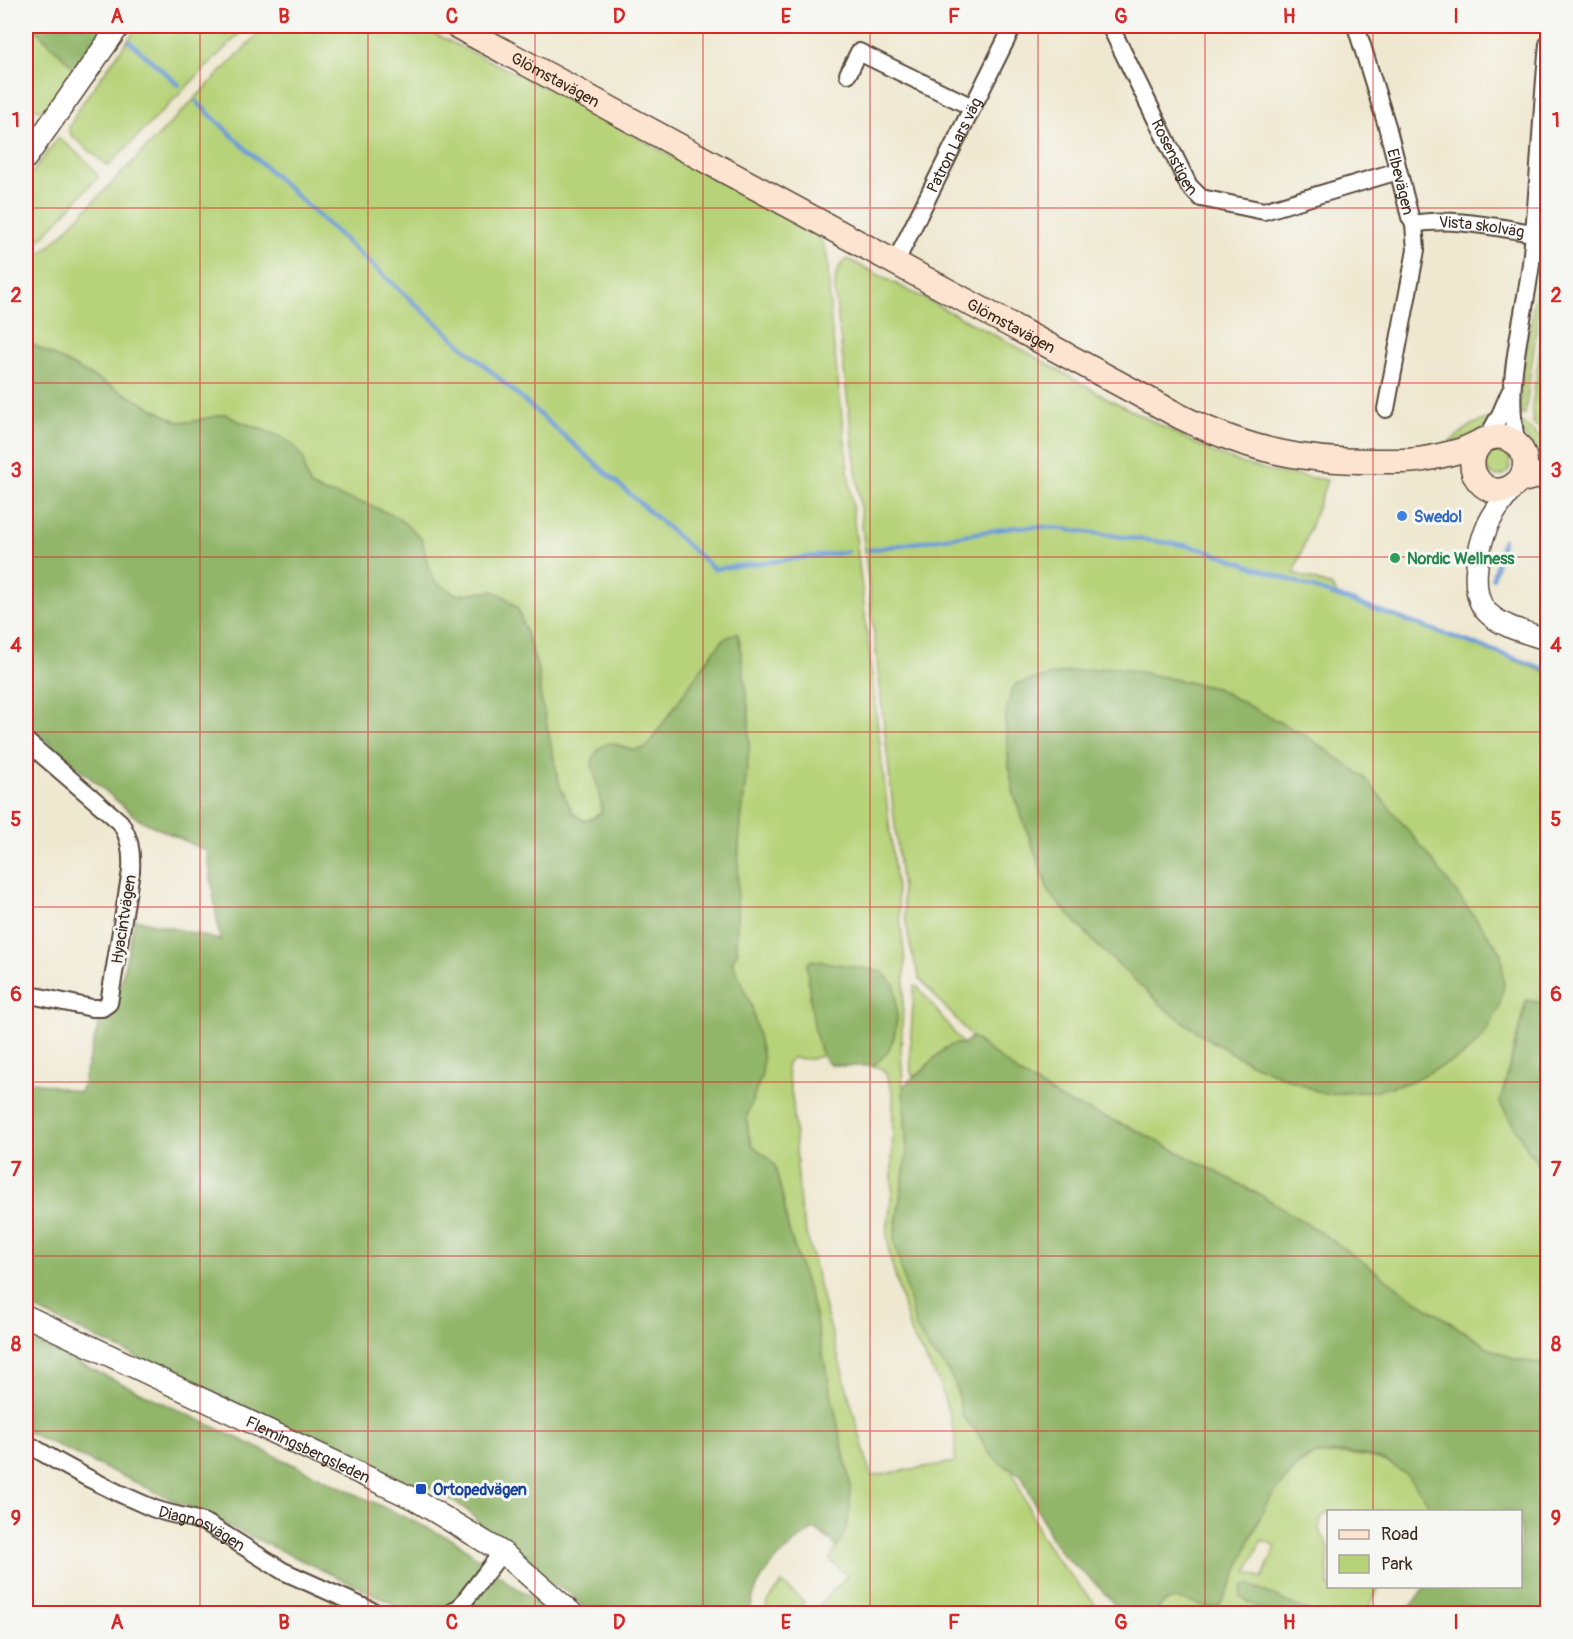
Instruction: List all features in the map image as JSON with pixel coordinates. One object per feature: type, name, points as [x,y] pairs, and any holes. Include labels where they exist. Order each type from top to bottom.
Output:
[{"type":"main road","name":"Glömstavägen","points":[[457,26],[1181,417],[1229,439],[1264,450],[1304,457],[1366,461],[1423,460],[1452,464],[1498,490],[1548,473]]},
{"type":"main road","name":"Glömstavägen","points":[[485,26],[623,114]]},
{"type":"main road","name":"Glömstavägen","points":[[1423,460],[1461,451],[1483,441],[1502,437],[1518,446],[1548,457]]},
{"type":"main road","points":[[1478,479],[1472,458],[1483,441]]},
{"type":"main road","points":[[1517,483],[1524,472],[1525,462],[1518,446]]},
{"type":"street","points":[[26,158],[119,26]]},
{"type":"street","name":"Patron Lars väg","points":[[895,263],[1013,26]]},
{"type":"street","name":"Rosenstigen","points":[[1110,26],[1189,186],[1201,198],[1264,211],[1398,171]]},
{"type":"street","name":"Elbevägen","points":[[1356,26],[1381,106],[1410,217],[1414,224],[1416,250],[1386,409]]},
{"type":"street","points":[[1518,446],[1514,429],[1512,389],[1529,281],[1541,234],[1548,44]]},
{"type":"street","points":[[848,74],[859,52],[972,107]]},
{"type":"street","name":"Vista skolväg","points":[[1414,224],[1431,220],[1541,234]]},
{"type":"street","points":[[1483,441],[1500,415],[1512,389]]},
{"type":"street","points":[[1478,479],[1487,527]]},
{"type":"street","points":[[1517,483],[1487,527],[1475,584],[1478,600],[1487,613],[1498,621],[1548,640]]},
{"type":"street","name":"Hyacintvägen","points":[[26,741],[113,814],[129,838],[132,851],[131,871],[111,1000],[106,1006],[98,1009],[26,994]]},
{"type":"street","name":"Flemingsbergsleden","points":[[26,1316],[414,1499],[502,1552],[573,1614]]},
{"type":"street","name":"Diagnosvägen","points":[[26,1443],[76,1471],[152,1508],[208,1524],[283,1571],[379,1614]]},
{"type":"street","points":[[449,1614],[459,1608],[502,1552]]},
{"type":"green space","points":[[26,26],[32,26],[75,69],[47,108],[41,110],[35,109],[26,101]]},
{"type":"green space","points":[[32,26],[104,26],[75,69]]},
{"type":"green space","points":[[138,26],[247,26],[108,166],[72,136],[69,128],[79,108]]},
{"type":"green space","points":[[266,26],[418,26],[552,91],[813,233],[821,240],[827,255],[831,322],[905,961],[901,1051],[907,1153],[895,1229],[930,1351],[945,1366],[956,1386],[962,1416],[976,1431],[990,1454],[1011,1469],[1041,1536],[1058,1561],[1103,1613],[812,1613],[847,1576],[830,1560],[847,1526],[850,1483],[812,1303],[788,1228],[783,1198],[766,1156],[752,1145],[748,1132],[747,1116],[756,1088],[737,974],[732,962],[738,951],[736,945],[739,841],[749,748],[749,715],[737,633],[724,639],[707,660],[646,748],[632,750],[616,744],[601,800],[601,813],[589,820],[583,820],[573,813],[560,787],[540,694],[539,673],[518,609],[506,597],[493,591],[457,595],[435,582],[427,566],[422,540],[409,527],[396,517],[367,504],[320,491],[311,486],[303,458],[262,429],[225,414],[190,422],[178,422],[26,341],[26,268]],"holes":[[[886,976],[896,994],[897,1019],[894,1037],[888,1051],[873,1066],[881,1068],[886,1074],[893,1094],[892,1191],[887,1233],[889,1253],[911,1334],[938,1380],[947,1408],[955,1435],[955,1462],[871,1476],[824,1305],[800,1207],[793,1103],[786,1064],[792,1058],[811,1059],[824,1055],[819,1048]]]},
{"type":"green space","points":[[58,138],[86,161],[98,177],[26,255],[26,181]]},
{"type":"green space","points":[[1547,248],[1525,414],[1520,415],[1521,391],[1539,267]]},
{"type":"green space","points":[[848,259],[1214,453],[1275,472],[1327,480],[1294,573],[1331,586],[1339,597],[1547,673],[1547,1004],[1526,1000],[1500,1103],[1547,1177],[1547,1365],[1513,1359],[1486,1346],[1417,1301],[1325,1235],[1262,1196],[1136,1130],[1065,1101],[1021,1075],[972,1037],[920,979],[911,950],[905,916],[835,294],[836,274]],"holes":[[[1115,667],[1216,688],[1309,738],[1364,777],[1425,851],[1409,1082],[1376,1091],[1324,1094],[1248,1062],[1205,1037],[1167,1010],[1099,947],[1050,894],[1014,795],[1009,765],[1005,718],[1016,684],[1067,672]]]},
{"type":"green space","points":[[1547,298],[1547,435],[1533,423],[1532,407]]},
{"type":"green space","points":[[26,341],[178,422],[190,422],[225,414],[281,437],[292,444],[303,458],[311,486],[320,491],[367,504],[396,517],[409,527],[422,540],[428,566],[435,582],[457,595],[493,591],[505,597],[518,609],[539,673],[540,694],[560,787],[573,813],[583,820],[589,820],[601,813],[602,808],[592,764],[598,750],[611,743],[632,750],[646,748],[707,660],[724,639],[737,633],[749,715],[749,748],[739,841],[736,945],[738,951],[732,962],[752,1007],[763,1059],[762,1074],[747,1116],[748,1132],[752,1145],[775,1166],[788,1228],[812,1303],[850,1483],[850,1508],[847,1524],[837,1547],[818,1530],[812,1530],[802,1537],[781,1555],[763,1577],[752,1600],[751,1613],[589,1613],[570,1593],[524,1571],[525,1557],[484,1528],[469,1512],[454,1501],[423,1484],[406,1482],[393,1477],[26,1305],[26,1080],[80,1092],[100,1019],[113,1019],[135,919],[220,940],[207,851],[138,819],[44,738],[26,729],[26,625],[37,614],[26,571]]},
{"type":"green space","points":[[1492,417],[1483,430],[1442,448],[1471,425]]},
{"type":"green space","points":[[1520,423],[1544,441],[1543,450],[1528,440]]},
{"type":"green space","points":[[1498,452],[1503,453],[1509,459],[1509,469],[1503,475],[1498,476],[1493,475],[1487,469],[1486,464],[1487,459],[1493,453]]},
{"type":"green space","points":[[1115,667],[1216,688],[1309,738],[1364,777],[1425,851],[1501,952],[1504,986],[1499,1008],[1482,1038],[1463,1056],[1409,1082],[1375,1091],[1324,1094],[1248,1062],[1205,1037],[1167,1010],[1099,947],[1050,894],[1014,795],[1005,718],[1011,691],[1016,684],[1067,672]]},
{"type":"green space","points":[[811,960],[881,971],[895,986],[897,1019],[894,1037],[888,1052],[873,1066],[833,1065],[824,1059],[816,1035],[811,1003],[807,965]]},
{"type":"green space","points":[[914,986],[918,987],[963,1044],[945,1048],[913,1076],[910,1052]]},
{"type":"green space","points":[[1527,1000],[1547,1004],[1547,1177],[1500,1103]]},
{"type":"green space","points":[[972,1037],[1021,1075],[1065,1101],[1136,1130],[1262,1196],[1325,1235],[1417,1301],[1486,1346],[1513,1359],[1547,1365],[1547,1613],[1406,1613],[1423,1588],[1522,1588],[1522,1510],[1432,1510],[1419,1489],[1393,1465],[1370,1456],[1333,1453],[1315,1455],[1303,1461],[1274,1493],[1254,1529],[1226,1595],[1218,1607],[1176,1599],[1161,1605],[1154,1613],[1122,1613],[1099,1587],[1063,1555],[1052,1540],[1021,1475],[1000,1463],[990,1454],[976,1431],[962,1416],[956,1386],[945,1366],[930,1351],[916,1328],[894,1240],[907,1153],[903,1087],[944,1049],[963,1044]]},
{"type":"green space","points":[[26,1338],[457,1542],[512,1585],[535,1599],[548,1613],[407,1613],[384,1599],[26,1431]]},
{"type":"green space","points":[[1329,1454],[1348,1454],[1379,1459],[1391,1464],[1413,1482],[1432,1510],[1327,1510],[1319,1525],[1319,1531],[1327,1542],[1327,1588],[1379,1588],[1367,1613],[1154,1614],[1160,1606],[1173,1599],[1212,1608],[1252,1536],[1267,1501],[1296,1467],[1312,1456]],"holes":[[[1262,1540],[1276,1546],[1262,1578],[1247,1572]]]},
{"type":"green space","points":[[782,1583],[804,1602],[794,1613],[764,1613],[769,1600]]},
{"type":"green space","points":[[1248,1584],[1312,1613],[1267,1613],[1240,1597],[1243,1586]]},
{"type":"waterway","points":[[130,42],[179,85]]},
{"type":"waterway","points":[[197,102],[388,280],[714,569],[847,552]]},
{"type":"waterway","points":[[869,550],[1016,527],[1048,527],[1184,545],[1205,550],[1548,670]]},
{"type":"waterway","points":[[1493,578],[1503,540]]},
{"type":"place","name":"Swedol","points":[[1402,516]]},
{"type":"place","name":"Nordic Wellness","points":[[1395,558]]},
{"type":"place","name":"Ortopedvägen","points":[[421,1489]]}]
